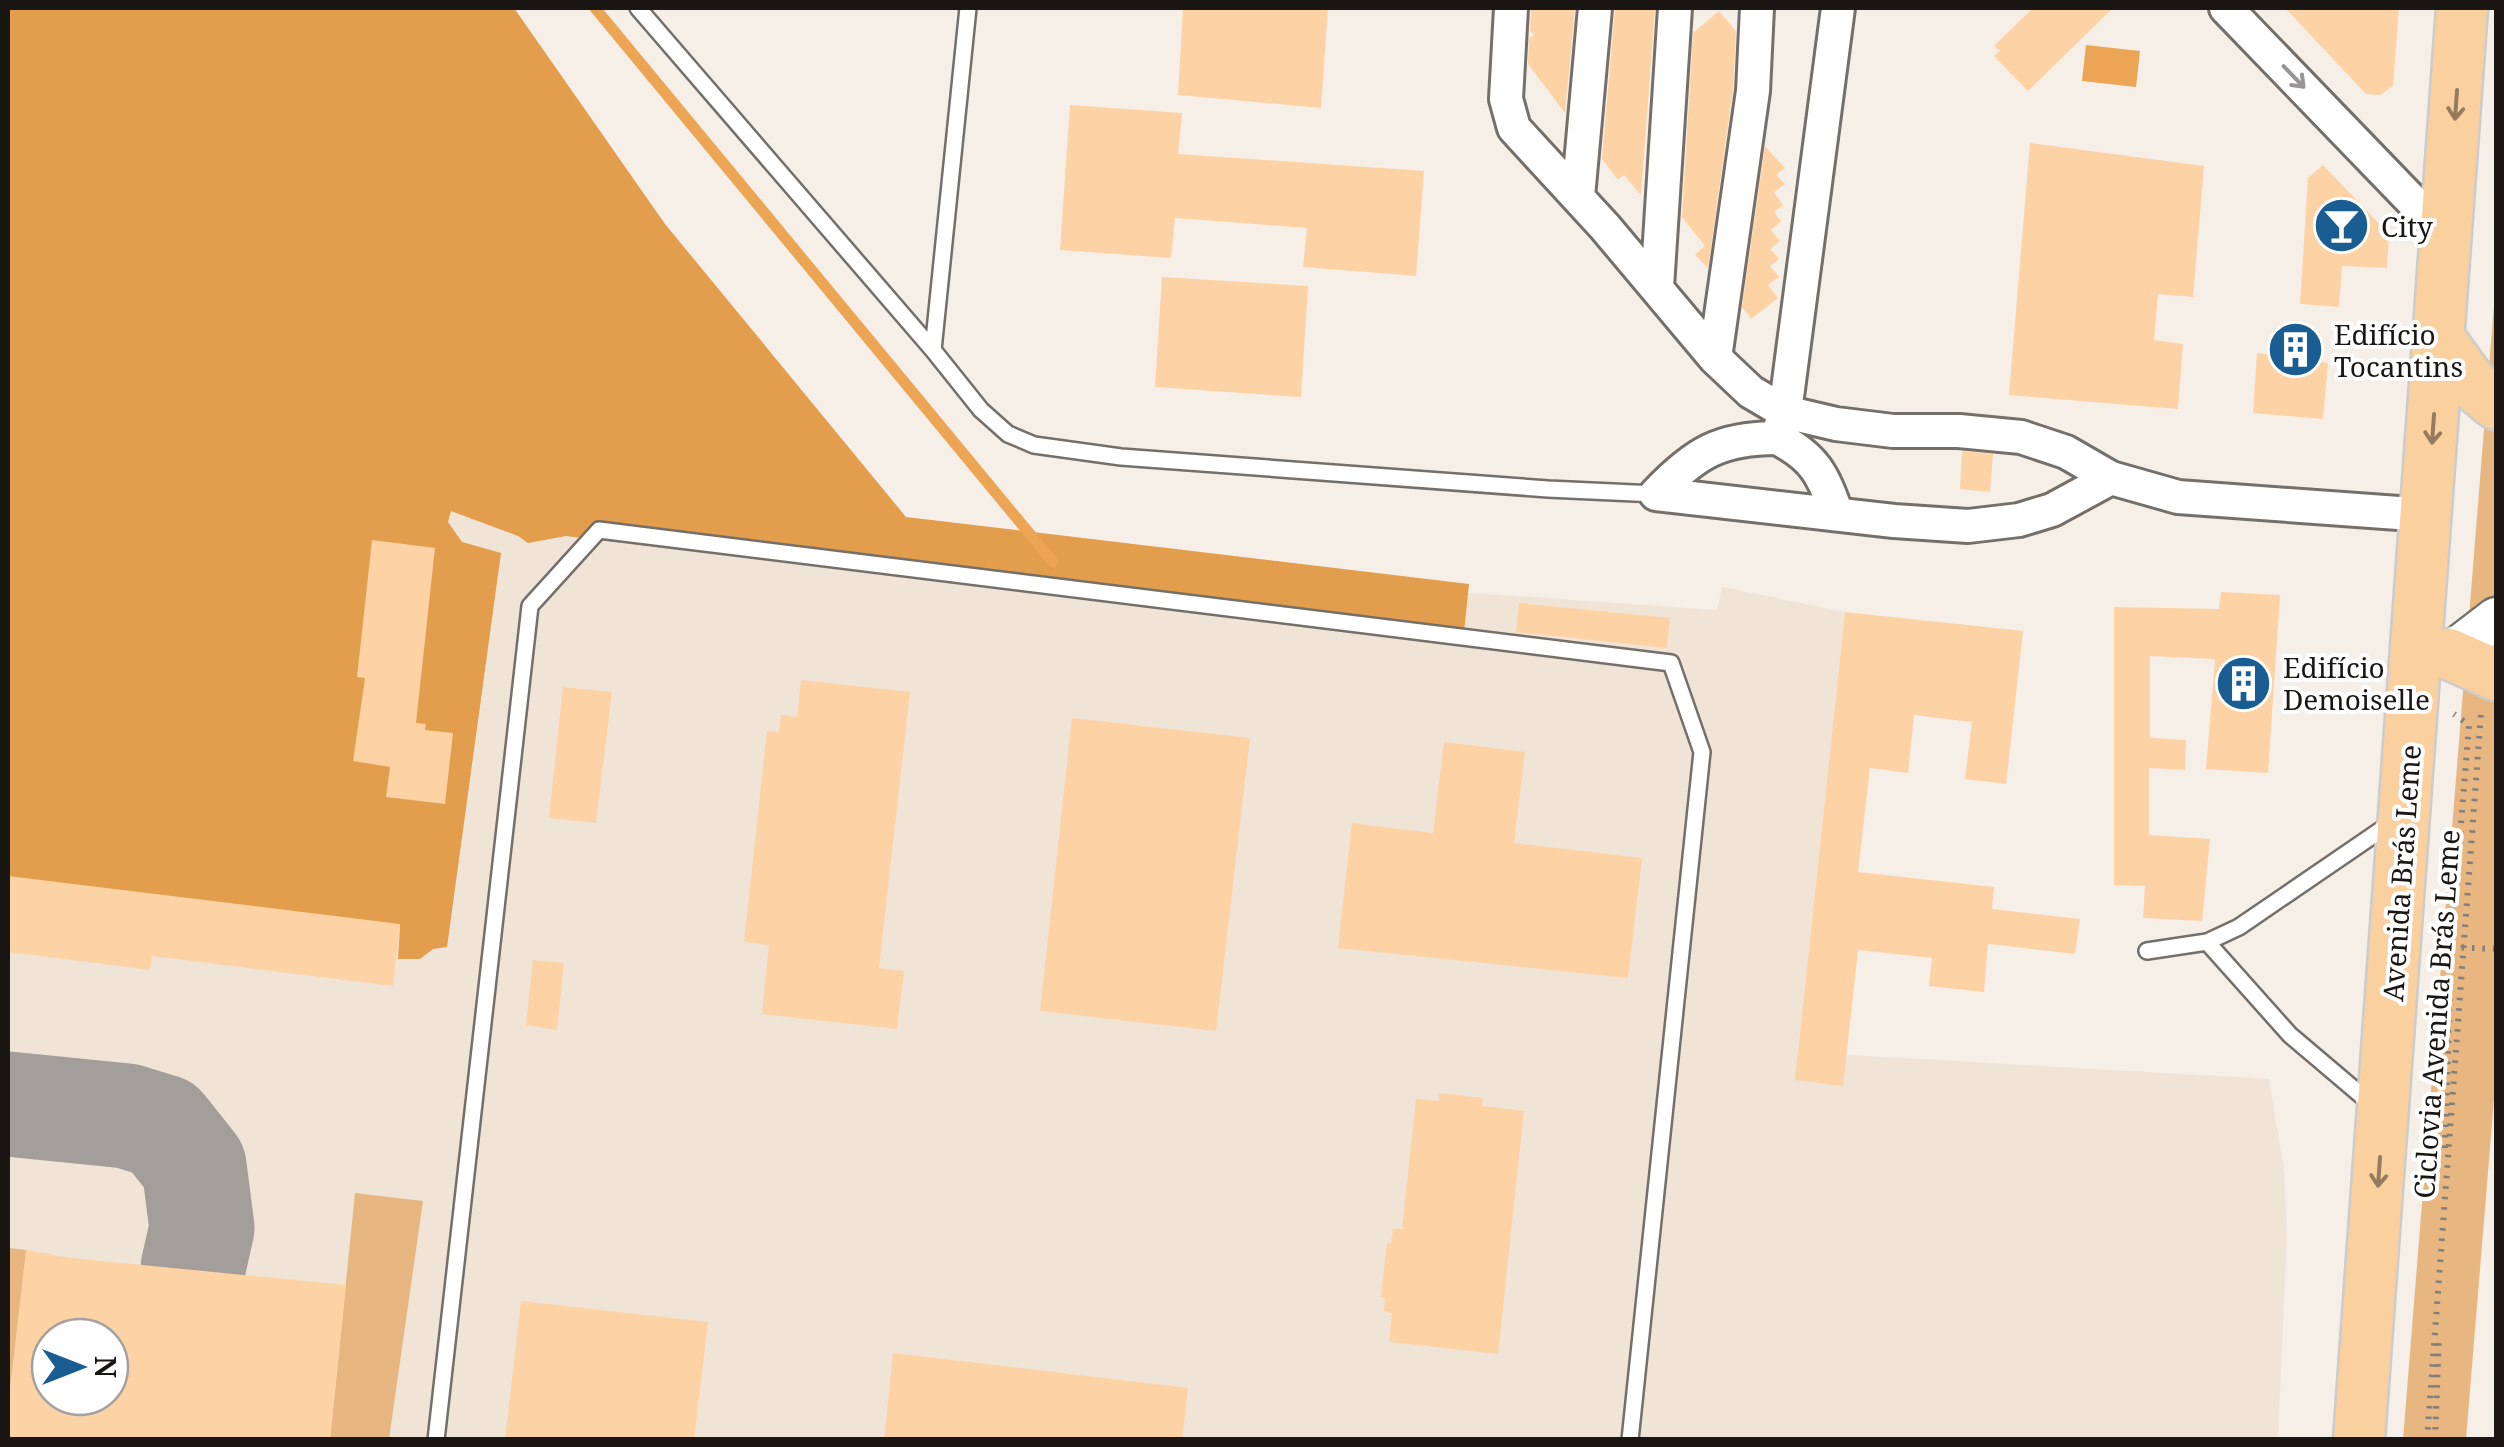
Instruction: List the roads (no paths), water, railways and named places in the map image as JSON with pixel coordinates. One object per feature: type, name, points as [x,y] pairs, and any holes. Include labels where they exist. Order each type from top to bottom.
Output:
[{"type":"main road","name":"Avenida Brás Leme","points":[[2359,1440],[2405,813],[2458,662],[2426,515],[2462,8]]},
{"type":"main road","points":[[2439,338],[2472,384],[2496,404]]},
{"type":"street","points":[[1511,8],[1506,98],[1508,114],[1524,140],[1657,287],[1715,358],[1803,451],[1824,478],[1837,514]]},
{"type":"street","points":[[1578,197],[1595,8]]},
{"type":"street","points":[[1657,287],[1676,8]]},
{"type":"street","points":[[1715,358],[1753,92],[1757,8]]},
{"type":"street","points":[[1781,425],[1838,8]]},
{"type":"street","points":[[2226,8],[2446,236]]},
{"type":"street","points":[[1656,494],[1704,451],[1781,425],[1836,424],[2021,437],[2066,452],[2110,478],[2178,497],[2426,515]]},
{"type":"street","points":[[1656,494],[1968,526],[2019,520],[2052,510],[2110,478]]},
{"type":"street","points":[[2458,662],[2496,618]]},
{"type":"lane","points":[[638,8],[933,350],[980,410],[1008,434],[1034,445],[1121,457],[1656,494]]},
{"type":"lane","points":[[933,350],[968,8]]},
{"type":"lane","points":[[436,1440],[530,606],[599,530],[1670,663],[1702,752],[1630,1440]]},
{"type":"lane","points":[[2147,951],[2207,942],[2239,927],[2405,813]]},
{"type":"lane","points":[[2207,942],[2290,1036],[2383,1114]]},
{"type":"waterway","points":[[595,8],[1053,562]]},
{"type":"place","name":"City","points":[[2342,226]]},
{"type":"place","name":"Edifício Tocantins","points":[[2295,350]]},
{"type":"place","name":"Edifício Demoiselle","points":[[2244,683]]}]
